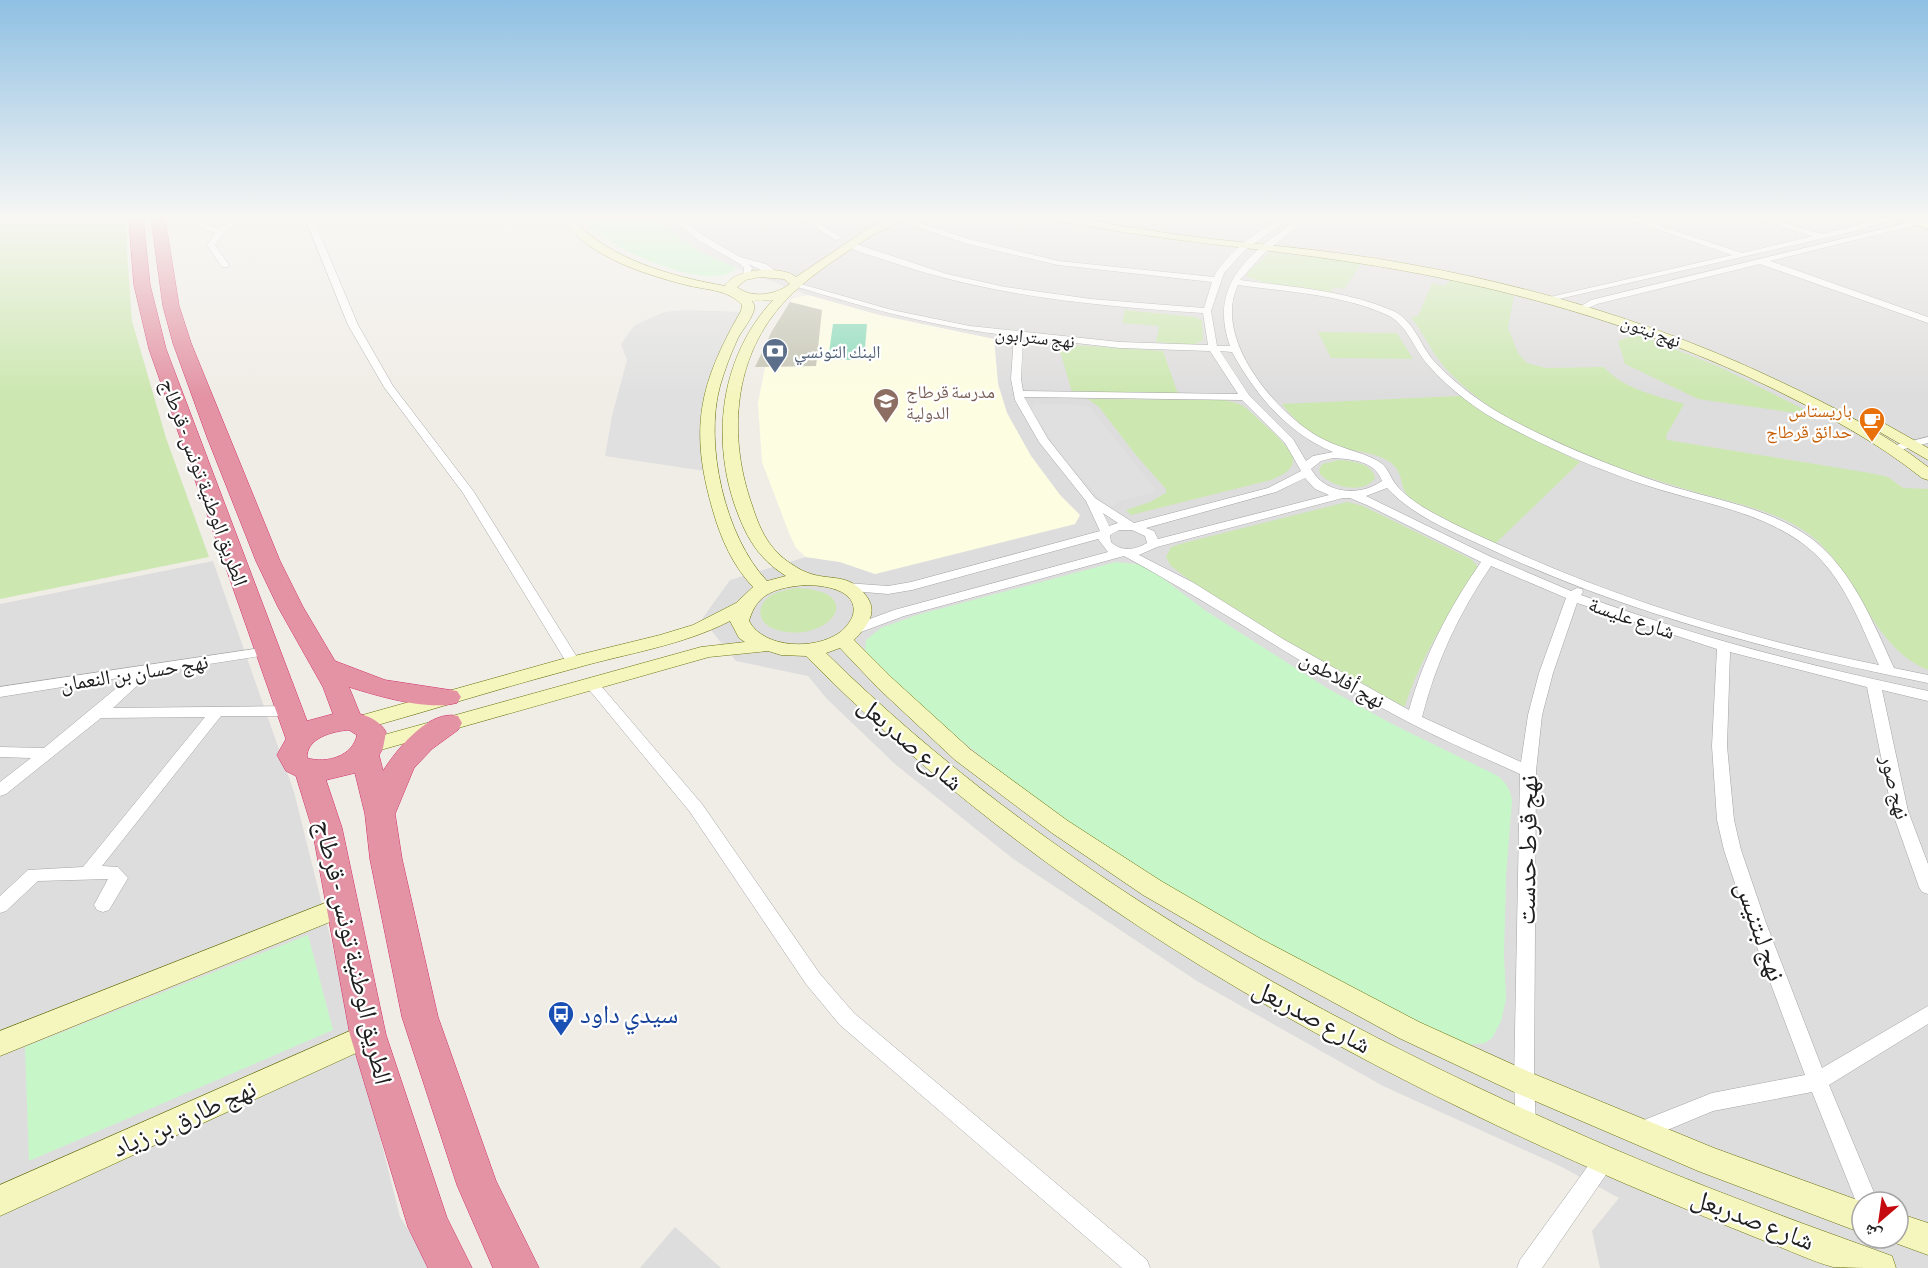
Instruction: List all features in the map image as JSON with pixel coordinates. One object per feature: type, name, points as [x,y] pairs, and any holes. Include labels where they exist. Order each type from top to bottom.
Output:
[{"type":"highway","name":"الطريق الوطنية تونس - قرطاج","points":[[140,277],[156,349],[290,711],[327,828],[368,1035],[429,1227],[451,1268]]},
{"type":"highway","name":"الطريق الوطنية تونس - قرطاج","points":[[167,277],[171,306],[182,344],[282,591],[326,668],[360,736],[380,814],[386,859],[420,1017],[477,1185],[506,1250],[518,1268]]},
{"type":"highway","points":[[326,668],[374,687],[408,694],[448,710],[403,761],[380,814]]},
{"type":"highway","points":[[322,726],[360,736],[338,768],[304,755],[322,726]]},
{"type":"street","points":[[333,277],[353,325],[389,387],[468,492],[573,662]]},
{"type":"street","points":[[672,277],[757,297],[792,287]]},
{"type":"street","points":[[693,277],[704,280],[732,277]]},
{"type":"street","points":[[742,277],[732,284],[748,304],[747,310],[727,345],[716,373],[706,433],[706,450],[711,481],[734,548],[749,574],[764,588]]},
{"type":"street","points":[[789,277],[793,278],[792,287]]},
{"type":"street","points":[[805,579],[784,568],[759,544],[740,497],[729,450],[731,404],[741,363],[757,330],[774,304],[806,277]]},
{"type":"street","points":[[949,277],[1074,300],[1207,311]]},
{"type":"street","points":[[1191,277],[1216,280]]},
{"type":"street","points":[[1218,277],[1207,311],[1213,348],[1245,397],[1289,441],[1306,471]]},
{"type":"street","points":[[1239,277],[1228,303],[1228,316],[1236,349],[1248,373],[1263,393],[1309,435],[1328,447],[1365,459]]},
{"type":"street","name":"نهج نبتون","points":[[1456,277],[1588,305],[1700,339],[1780,372],[1928,455]]},
{"type":"street","name":"نهج نبتون","points":[[1488,277],[1573,296],[1588,305],[1741,367],[1817,405],[1892,448],[1926,471]]},
{"type":"street","points":[[1553,299],[1650,277]]},
{"type":"street","points":[[1588,305],[1701,277]]},
{"type":"street","points":[[1805,277],[1928,320]]},
{"type":"street","points":[[1235,282],[1344,300],[1374,307],[1397,316],[1404,322],[1424,354],[1446,377],[1506,421],[1612,470],[1698,498],[1754,513],[1784,525],[1827,559],[1862,612],[1889,672]]},
{"type":"street","name":"نهج سترابون","points":[[792,287],[928,321],[1019,336],[1120,345],[1236,349]]},
{"type":"street","points":[[1019,336],[1016,364],[1018,394],[1042,440],[1091,500],[1105,533]]},
{"type":"street","points":[[1018,394],[1245,397]]},
{"type":"street","points":[[1892,448],[1928,440]]},
{"type":"street","points":[[1365,459],[1333,454],[1319,457],[1309,462],[1306,471],[1263,492],[1132,527],[1116,527],[1105,533],[912,586],[888,590],[846,587],[824,580],[784,581],[764,588],[750,598],[743,607],[740,618],[741,628],[749,637],[765,646],[784,651],[812,650],[899,613],[1124,553],[1141,552],[1151,546],[1348,494],[1368,494],[1381,489],[1388,482]]},
{"type":"street","name":"شارع عليسة","points":[[1365,459],[1378,466],[1386,474],[1388,482],[1398,494],[1417,507],[1455,529],[1577,591],[1744,637],[1889,672],[1928,679]]},
{"type":"street","name":"شارع عليسة","points":[[1306,471],[1314,483],[1348,494],[1398,515],[1489,560],[1724,646],[1928,696]]},
{"type":"street","points":[[1091,500],[1132,527]]},
{"type":"street","name":"نهج أفلاطون","points":[[1132,527],[1150,534],[1153,539],[1151,546],[1166,574]]},
{"type":"street","name":"نهج أفلاطون","points":[[1105,533],[1103,540],[1106,545],[1166,574],[1332,674],[1414,719],[1528,771]]},
{"type":"street","points":[[1414,719],[1423,682],[1442,636],[1489,560]]},
{"type":"street","points":[[846,587],[856,595],[863,606],[863,615],[849,634]]},
{"type":"street","name":"نهج قرط حدست","points":[[1526,1125],[1524,1083],[1528,771],[1538,705],[1546,673],[1577,591]]},
{"type":"street","points":[[360,736],[448,710],[573,662],[666,640],[700,629],[743,607]]},
{"type":"street","name":"شارع صدربعل","points":[[849,634],[885,683],[963,755],[1060,827],[1152,888],[1252,946],[1409,1030],[1524,1083],[1709,1161],[1850,1213]]},
{"type":"street","points":[[448,710],[591,683],[708,651],[765,646]]},
{"type":"street","name":"نهج لبتنيس","points":[[1724,646],[1720,677],[1719,763],[1723,808],[1738,866],[1771,963],[1862,1190]]},
{"type":"street","name":"شارع صدربعل","points":[[812,650],[855,695],[935,767],[1034,843],[1228,972],[1396,1062],[1526,1125],[1705,1202],[1880,1268]]},
{"type":"street","name":"نهج حسان بن النعمان","points":[[0,692],[268,651]]},
{"type":"street","points":[[0,790],[98,713],[146,671]]},
{"type":"street","points":[[591,683],[696,808],[813,979],[847,1019],[1139,1268]]},
{"type":"street","name":"نهج صور","points":[[1874,684],[1900,811],[1928,886]]},
{"type":"street","points":[[98,713],[215,714],[290,711]]},
{"type":"street","points":[[88,872],[215,714]]},
{"type":"street","points":[[0,752],[48,753]]},
{"type":"street","points":[[0,906],[34,875],[112,872],[118,878],[103,905]]},
{"type":"street","points":[[0,1044],[343,906]]},
{"type":"street","points":[[1639,1131],[1712,1102],[1817,1082],[1928,1014]]},
{"type":"street","name":"نهج طارق بن زياد","points":[[0,1201],[368,1035]]},
{"type":"street","points":[[1528,1268],[1605,1159]]},
{"type":"street","points":[[1910,1233],[1928,1239]]},
{"type":"shaded area","points":[[760,277],[1928,277],[1928,1268],[1600,1268],[1592,1231],[1619,1198],[1560,1166],[1383,1086],[1197,981],[1012,858],[895,764],[827,699],[808,676],[736,661],[702,619],[730,580],[806,557],[840,562],[875,574],[1075,524],[1080,515],[1060,495],[1031,456],[1007,413],[998,384],[994,339],[879,315],[808,295]]},
{"type":"shaded area","name":"مدرسة قرطاج الدولية","points":[[808,295],[879,315],[994,339],[998,384],[1007,413],[1031,456],[1060,495],[1080,515],[1075,524],[875,574],[840,562],[806,557],[796,548],[789,533],[762,462],[758,403],[765,367],[816,366],[822,310],[790,302],[794,298]]},
{"type":"shaded area","points":[[790,302],[822,310],[816,366],[755,367],[772,331]]},
{"type":"shaded area","points":[[682,310],[744,312],[718,355],[703,404],[701,430],[705,471],[605,456],[612,416],[627,360],[621,344],[635,325],[664,312]]},
{"type":"shaded area","points":[[1033,405],[1084,405],[1091,408],[1152,485],[1155,490],[1153,493],[1119,501],[1111,508],[1102,501],[1064,459],[1033,411]]},
{"type":"shaded area","points":[[213,561],[294,792],[400,1217],[433,1268],[0,1268],[0,604]]},
{"type":"shaded area","points":[[675,1227],[721,1268],[640,1268]]},
{"type":"green space","points":[[0,277],[129,277],[132,321],[166,438],[209,557],[0,599]]},
{"type":"green space","points":[[1248,277],[1352,277],[1344,289],[1334,287],[1330,294]]},
{"type":"green space","points":[[1452,278],[1514,296],[1508,328],[1518,353],[1527,363],[1546,368],[1604,367],[1612,375],[1631,386],[1684,404],[1666,436],[1667,440],[1870,473],[1888,477],[1903,488],[1928,489],[1928,670],[1908,659],[1891,643],[1876,624],[1837,563],[1803,530],[1764,511],[1629,471],[1563,446],[1501,414],[1474,395],[1444,366],[1411,317],[1418,316],[1432,283],[1445,286]]},
{"type":"green space","points":[[1125,310],[1195,317],[1202,320],[1203,340],[1193,345],[1156,342],[1159,326],[1122,323]]},
{"type":"green space","points":[[833,324],[867,324],[864,360],[828,360]]},
{"type":"green space","points":[[1318,332],[1397,333],[1413,359],[1331,358]]},
{"type":"green space","points":[[1637,334],[1722,368],[1817,416],[1698,399],[1625,364],[1618,341]]},
{"type":"green space","points":[[1058,344],[1163,351],[1178,394],[1072,392]]},
{"type":"green space","points":[[1460,396],[1517,431],[1580,462],[1495,544],[1450,524],[1418,505],[1406,493],[1398,471],[1390,462],[1372,454],[1341,448],[1324,441],[1294,418],[1282,404]]},
{"type":"green space","points":[[1088,399],[1224,400],[1235,403],[1246,408],[1281,440],[1291,454],[1293,463],[1285,472],[1271,480],[1131,515],[1126,510],[1150,502],[1166,493],[1166,489],[1135,454],[1099,407]]},
{"type":"green space","points":[[1339,460],[1366,466],[1375,478],[1370,483],[1355,488],[1332,482],[1320,474],[1319,469],[1323,464]]},
{"type":"green space","points":[[1347,502],[1363,506],[1471,559],[1480,569],[1435,637],[1418,672],[1403,712],[1219,603],[1171,566],[1166,557],[1171,547],[1180,544]]},
{"type":"green space","points":[[1116,562],[1145,565],[1206,611],[1327,688],[1392,724],[1498,776],[1505,784],[1512,800],[1506,876],[1504,954],[1506,999],[1501,1021],[1492,1038],[1485,1043],[1467,1045],[1435,1032],[1280,954],[1088,837],[1023,790],[947,729],[880,670],[865,653],[866,640],[881,628],[917,615]]},
{"type":"green space","points":[[796,588],[819,591],[832,598],[836,606],[834,615],[825,624],[812,630],[796,633],[771,628],[761,616],[760,611],[765,601],[776,593]]},
{"type":"green space","points":[[308,935],[333,1030],[29,1161],[25,1047]]},
{"type":"place","name":"البنك التونسي","points":[[775,374]]},
{"type":"place","name":"مدرسة قرطاج الدولية","points":[[886,424]]},
{"type":"place","name":"باريستاس حدائق قرطاج","points":[[1872,443]]},
{"type":"place","name":"سيدي داود","points":[[561,1037]]}]
